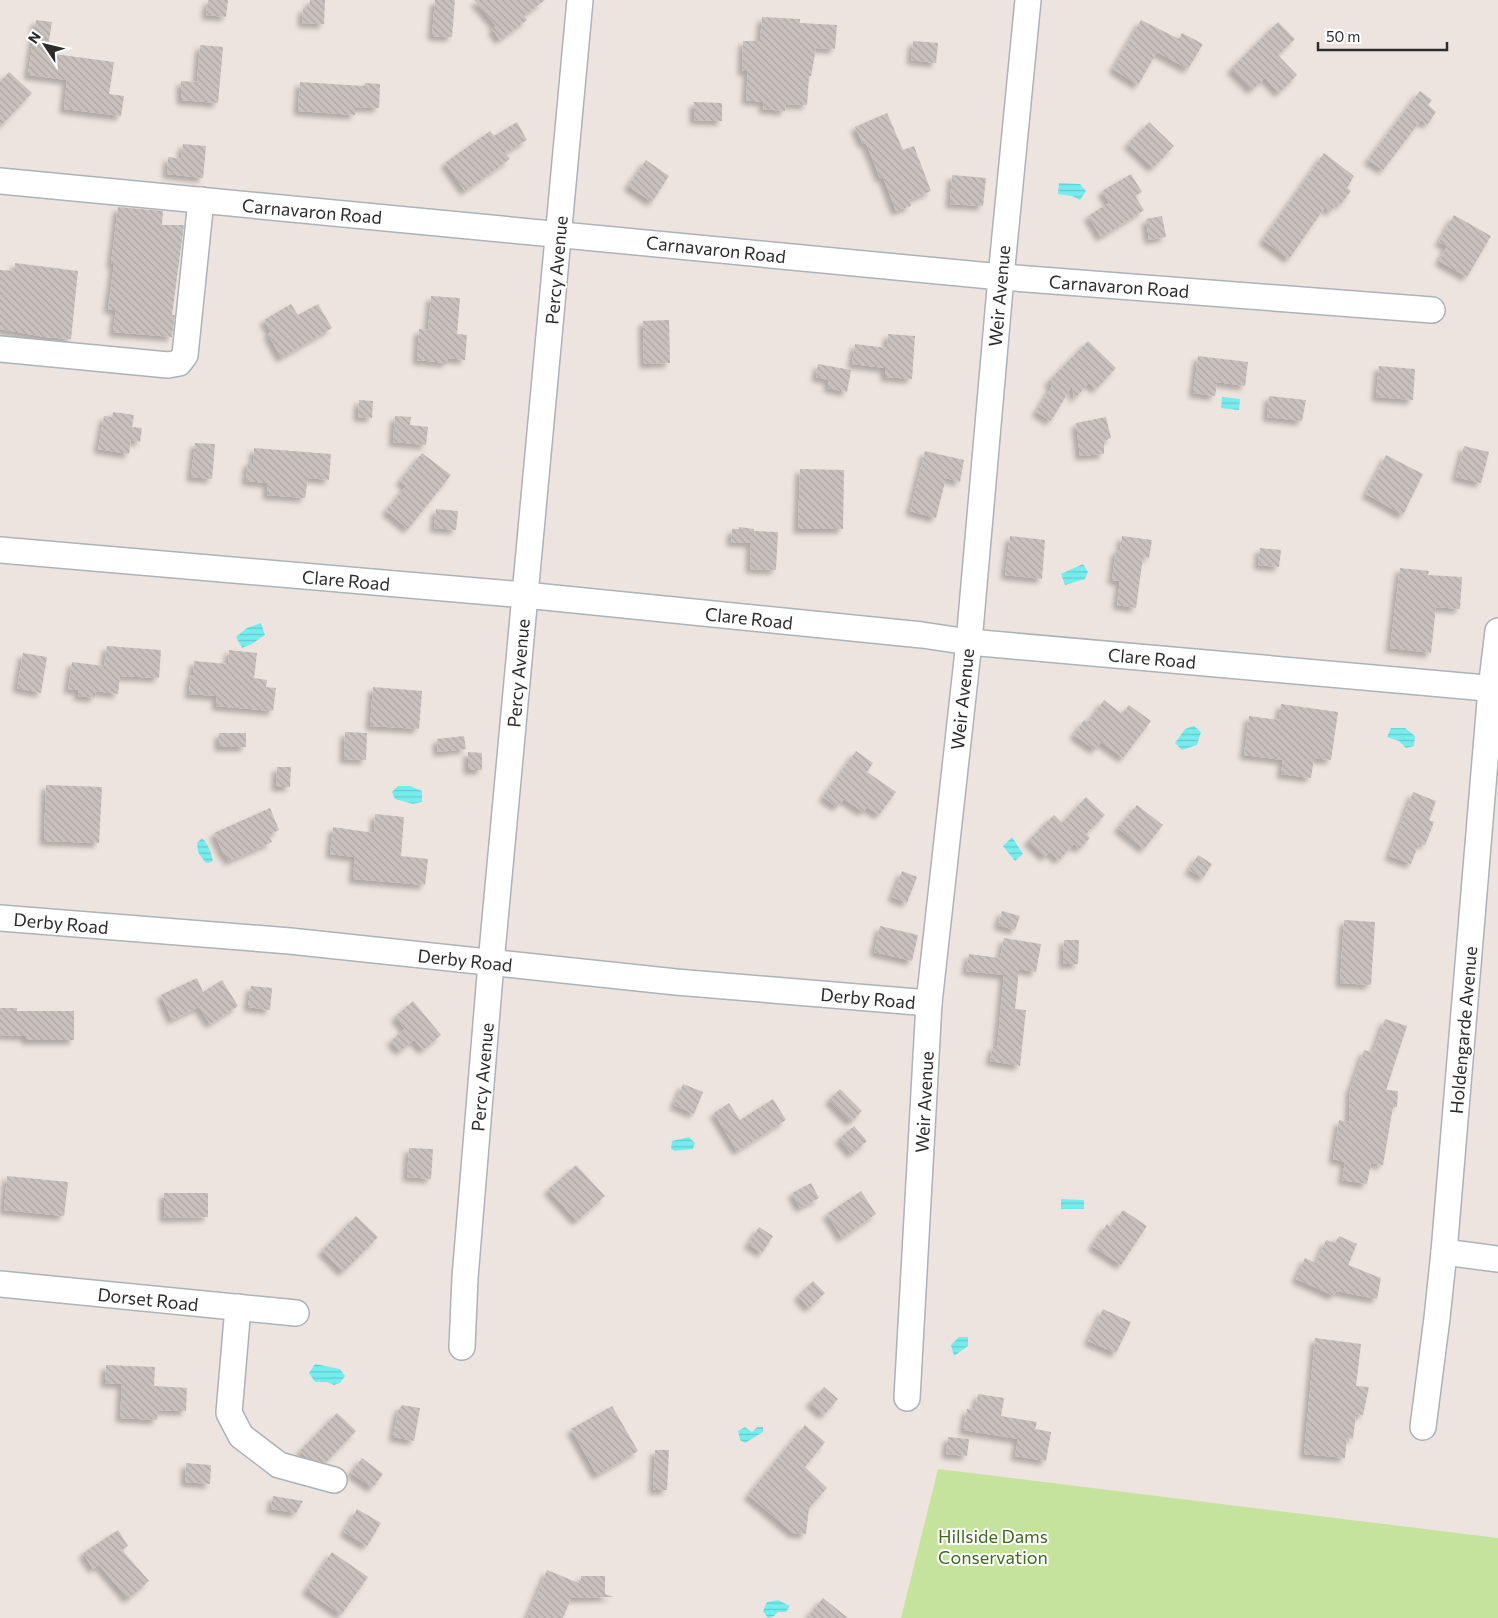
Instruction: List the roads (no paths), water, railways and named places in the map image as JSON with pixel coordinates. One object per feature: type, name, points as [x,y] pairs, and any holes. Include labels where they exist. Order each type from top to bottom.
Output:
[{"type":"street","name":"Percy Avenue","points":[[462,1347],[465,1278],[491,963],[560,234],[580,0]]},
{"type":"street","name":"Weir Avenue","points":[[907,1398],[929,1003],[968,642],[1028,0]]},
{"type":"street","name":"Carnavaron Road","points":[[0,181],[1001,277],[1432,310]]},
{"type":"street","points":[[0,349],[168,365],[179,363],[185,356],[201,200]]},
{"type":"street","name":"Clare Road","points":[[0,550],[525,595],[922,635],[968,642],[1494,689]]},
{"type":"street","name":"Holdengarde Avenue","points":[[1423,1427],[1438,1318],[1498,631]]},
{"type":"street","name":"Derby Road","points":[[0,918],[290,941],[676,982],[929,1003]]},
{"type":"street","points":[[1444,1252],[1498,1259]]},
{"type":"street","name":"Dorset Road","points":[[0,1284],[296,1312]]},
{"type":"street","points":[[238,1307],[229,1413],[241,1436],[280,1465],[334,1480]]},
{"type":"water","points":[[1059,183],[1080,184],[1086,191],[1080,200],[1072,196],[1058,194]]},
{"type":"water","points":[[1222,397],[1240,399],[1239,410],[1221,408]]},
{"type":"water","points":[[1083,564],[1088,572],[1085,579],[1065,585],[1061,574]]},
{"type":"water","points":[[261,623],[265,635],[242,648],[236,637],[247,628]]},
{"type":"water","points":[[1194,726],[1201,732],[1197,745],[1182,750],[1175,743],[1185,729]]},
{"type":"water","points":[[1391,728],[1405,728],[1415,736],[1414,746],[1406,748],[1399,741],[1387,737]]},
{"type":"water","points":[[398,786],[410,786],[422,791],[422,802],[413,804],[395,799],[392,792]]},
{"type":"water","points":[[1012,837],[1023,854],[1015,861],[1003,846]]},
{"type":"water","points":[[202,838],[209,848],[213,861],[208,863],[205,862],[198,852],[197,843]]},
{"type":"water","points":[[689,1137],[695,1143],[693,1149],[675,1151],[671,1149],[672,1141]]},
{"type":"water","points":[[1061,1199],[1084,1200],[1084,1209],[1061,1209]]},
{"type":"water","points":[[959,1337],[968,1337],[968,1346],[954,1356],[951,1345]]},
{"type":"water","points":[[315,1364],[340,1369],[345,1376],[340,1383],[334,1385],[327,1382],[315,1382],[309,1373]]},
{"type":"water","points":[[745,1427],[752,1432],[757,1427],[763,1427],[763,1432],[745,1443],[740,1440],[738,1431]]},
{"type":"water","points":[[778,1600],[790,1606],[786,1612],[778,1612],[768,1618],[763,1611],[767,1602]]},
{"type":"park label","name":"Hillside Dams Conservation","points":[[993,1546]]}]
